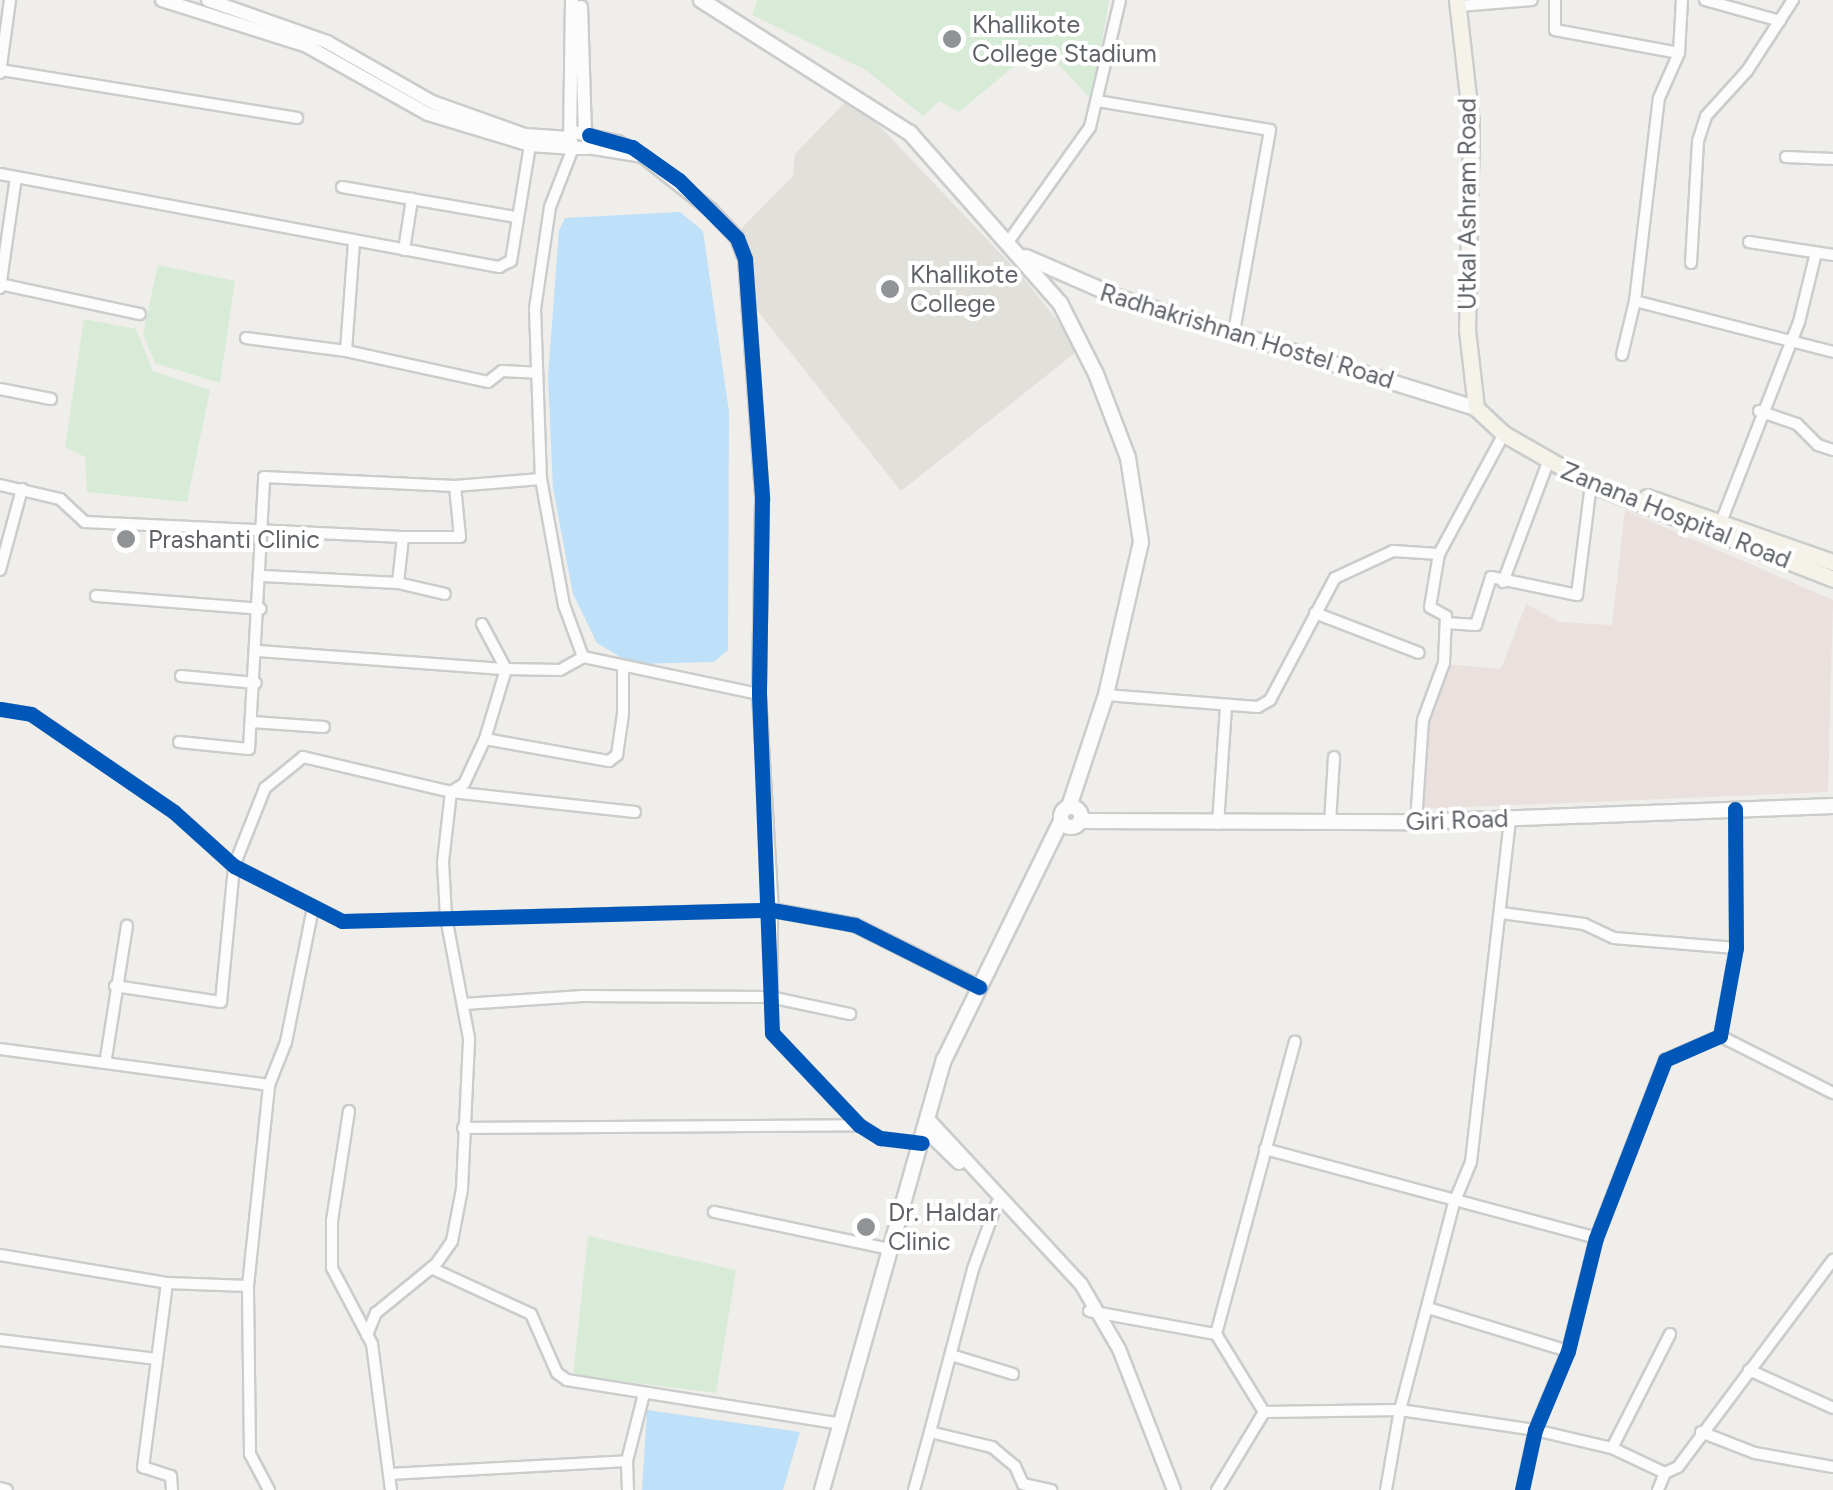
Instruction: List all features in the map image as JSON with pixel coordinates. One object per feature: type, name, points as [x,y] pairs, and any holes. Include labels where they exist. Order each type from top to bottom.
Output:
[{"type":"main road","points":[[708,2],[910,132],[1021,254],[1060,302],[1096,374],[1139,508],[1138,575],[1106,695],[1065,814],[944,1060],[822,1490]]},
{"type":"main road","name":"Utkal Ashram Road","points":[[1458,3],[1471,123],[1467,330],[1476,408]]},
{"type":"main road","name":"Radhakrishnan Hostel Road","points":[[1021,254],[1076,282],[1476,408]]},
{"type":"main road","points":[[1060,302],[1076,282]]},
{"type":"main road","name":"Zanana Hospital Road","points":[[1476,408],[1548,462],[1591,484],[1833,579]]},
{"type":"main road","points":[[1501,426],[1558,460],[1833,562]]},
{"type":"main road","name":"Giri Road","points":[[1065,814],[1080,812],[1080,822],[1330,823],[1833,806]]},
{"type":"street","points":[[10,0],[0,73],[297,118]]},
{"type":"street","points":[[162,0],[305,45],[428,114],[530,145],[580,139]]},
{"type":"street","points":[[208,0],[328,42],[432,102],[525,135],[618,141],[711,210],[737,238],[745,259],[762,499],[760,694],[772,910],[772,1033],[859,1126],[880,1138],[925,1131]]},
{"type":"street","points":[[572,0],[580,139]]},
{"type":"street","points":[[580,0],[580,139],[550,207],[535,308],[541,479],[560,588],[583,657]]},
{"type":"street","points":[[1008,242],[1090,127],[1120,0]]},
{"type":"street","points":[[1458,3],[1532,0]]},
{"type":"street","points":[[1555,0],[1555,30],[1679,53]]},
{"type":"street","points":[[1622,356],[1636,300],[1658,98],[1679,53],[1682,0]]},
{"type":"street","points":[[1705,0],[1780,21]]},
{"type":"street","points":[[1691,263],[1698,141],[1706,116],[1793,0]]},
{"type":"street","points":[[1098,102],[1270,130],[1234,333]]},
{"type":"street","points":[[0,174],[261,218],[354,242],[499,267],[511,262],[530,145]]},
{"type":"street","points":[[1786,157],[1833,159]]},
{"type":"street","points":[[16,177],[0,285],[140,314]]},
{"type":"street","points":[[342,186],[516,217]]},
{"type":"street","points":[[404,250],[412,198]]},
{"type":"street","points":[[346,351],[354,242]]},
{"type":"street","points":[[1749,242],[1832,252]]},
{"type":"street","points":[[1721,522],[1789,339],[1816,253]]},
{"type":"street","points":[[1636,300],[1833,352]]},
{"type":"street","points":[[246,338],[346,351],[488,382],[502,371],[537,373]]},
{"type":"street","points":[[0,389],[51,399]]},
{"type":"street","points":[[1760,411],[1797,424],[1818,446],[1833,450]]},
{"type":"street","points":[[1416,822],[1423,720],[1444,664],[1444,611],[1430,607],[1439,554],[1501,426]]},
{"type":"street","points":[[1503,582],[1548,462]]},
{"type":"street","points":[[179,742],[249,749],[263,576],[260,532],[264,476],[455,486],[541,479]]},
{"type":"street","points":[[1446,623],[1476,624],[1490,577],[1577,595],[1591,484]]},
{"type":"street","points":[[0,485],[60,499],[85,522],[460,537],[455,486]]},
{"type":"street","points":[[0,570],[22,489]]},
{"type":"street","points":[[398,583],[403,537]]},
{"type":"street","points":[[1106,695],[1258,708],[1270,700],[1334,578],[1393,550],[1439,554]]},
{"type":"street","points":[[263,576],[398,583],[445,594]]},
{"type":"street","points":[[96,596],[260,610]]},
{"type":"street","points":[[1316,614],[1420,654]]},
{"type":"street","points":[[451,792],[464,784],[485,739],[506,669],[482,624]]},
{"type":"street","points":[[258,651],[560,670],[583,657],[760,694]]},
{"type":"street","points":[[485,739],[609,761],[617,755],[623,714],[623,668]]},
{"type":"street","points":[[181,676],[256,683]]},
{"type":"street","points":[[1218,824],[1226,706]]},
{"type":"street","points":[[0,709],[31,714],[174,812],[234,866],[342,921],[772,910],[855,924],[979,986]]},
{"type":"street","points":[[252,722],[324,727]]},
{"type":"street","points":[[115,986],[221,1002],[234,866],[265,788],[304,757],[451,792],[635,812]]},
{"type":"street","points":[[1330,823],[1334,757]]},
{"type":"street","points":[[366,1335],[376,1313],[431,1268],[452,1242],[469,1058],[464,1004],[446,917],[443,862],[451,792]]},
{"type":"street","points":[[1720,1036],[1736,948],[1735,809]]},
{"type":"street","points":[[1386,1490],[1400,1410],[1454,1202],[1471,1162],[1510,818]]},
{"type":"street","points":[[269,1490],[250,1454],[248,1286],[269,1085],[286,1042],[313,908]]},
{"type":"street","points":[[1501,912],[1584,924],[1614,938],[1736,948]]},
{"type":"street","points":[[106,1058],[127,926]]},
{"type":"street","points":[[464,1004],[583,996],[770,997],[850,1014]]},
{"type":"street","points":[[1720,1036],[1833,1093]]},
{"type":"street","points":[[1522,1490],[1534,1430],[1568,1351],[1596,1238],[1665,1060],[1720,1036]]},
{"type":"street","points":[[1264,1412],[1216,1334],[1295,1040]]},
{"type":"street","points":[[0,1049],[106,1058],[269,1085]]},
{"type":"street","points":[[349,1111],[332,1221],[332,1268],[366,1335],[391,1490]]},
{"type":"street","points":[[464,1128],[859,1126]]},
{"type":"street","points":[[925,1131],[997,1203],[1094,1311],[1166,1490]]},
{"type":"street","points":[[925,1131],[1071,1272],[1094,1311],[1174,1490]]},
{"type":"street","points":[[1265,1150],[1596,1238]]},
{"type":"street","points":[[914,1490],[997,1203]]},
{"type":"street","points":[[714,1212],[890,1249]]},
{"type":"street","points":[[0,1255],[167,1283],[248,1286]]},
{"type":"street","points":[[1658,1490],[1665,1473],[1678,1467],[1831,1267]]},
{"type":"street","points":[[431,1268],[531,1314],[557,1373],[567,1380],[841,1424]]},
{"type":"street","points":[[167,1283],[143,1466],[172,1476],[172,1490]]},
{"type":"street","points":[[1428,1308],[1568,1351]]},
{"type":"street","points":[[1094,1311],[1216,1334]]},
{"type":"street","points":[[1612,1448],[1670,1334]]},
{"type":"street","points":[[0,1340],[156,1360]]},
{"type":"street","points":[[951,1356],[1014,1374]]},
{"type":"street","points":[[1750,1370],[1833,1408]]},
{"type":"street","points":[[628,1490],[627,1462],[644,1394]]},
{"type":"street","points":[[1264,1412],[1400,1410],[1534,1430],[1612,1448],[1665,1473]]},
{"type":"street","points":[[1217,1490],[1264,1412]]},
{"type":"street","points":[[930,1432],[992,1447],[1016,1466],[1023,1484],[1051,1490]]},
{"type":"street","points":[[1701,1432],[1755,1453],[1833,1467]]},
{"type":"street","points":[[389,1474],[627,1462]]},
{"type":"shaded area","name":"Khallikote College","points":[[851,96],[1021,275],[1080,349],[901,491],[751,303],[737,233],[793,176],[795,154]]},
{"type":"shaded area","points":[[1625,510],[1833,600],[1828,792],[1420,809],[1426,720],[1446,664],[1501,669],[1526,604],[1560,622],[1612,625]]},
{"type":"green space","name":"Khallikote College Stadium","points":[[757,0],[1109,0],[1092,100],[1057,63],[1019,62],[959,112],[939,101],[923,116],[866,70],[752,15]]},
{"type":"green space","points":[[158,265],[235,281],[220,383],[155,363],[143,334]]},
{"type":"green space","points":[[84,319],[136,329],[153,371],[210,390],[187,502],[87,492],[85,457],[65,447]]},
{"type":"green space","points":[[588,1236],[736,1270],[716,1393],[573,1375]]},
{"type":"water","points":[[680,212],[703,231],[729,412],[728,650],[714,662],[632,664],[597,643],[573,594],[553,488],[548,377],[559,230],[565,218]]},
{"type":"water","points":[[647,1410],[800,1432],[783,1490],[642,1490]]},
{"type":"cycle path","points":[[589,135],[632,147],[679,180],[737,238],[745,259],[762,499],[759,694],[772,1033],[859,1125],[880,1138],[922,1143]]},
{"type":"cycle path","points":[[0,709],[31,714],[174,812],[234,866],[342,921],[772,910],[855,925],[979,987]]},
{"type":"cycle path","points":[[1522,1490],[1535,1430],[1568,1351],[1596,1238],[1665,1060],[1720,1036],[1736,948],[1735,809]]},
{"type":"place","name":"Khallikote College Stadium","points":[[952,39]]},
{"type":"place","name":"Khallikote College","points":[[890,289]]},
{"type":"place","name":"Prashanti Clinic","points":[[126,539]]},
{"type":"place","name":"Dr. Haldar Clinic","points":[[866,1227]]}]
